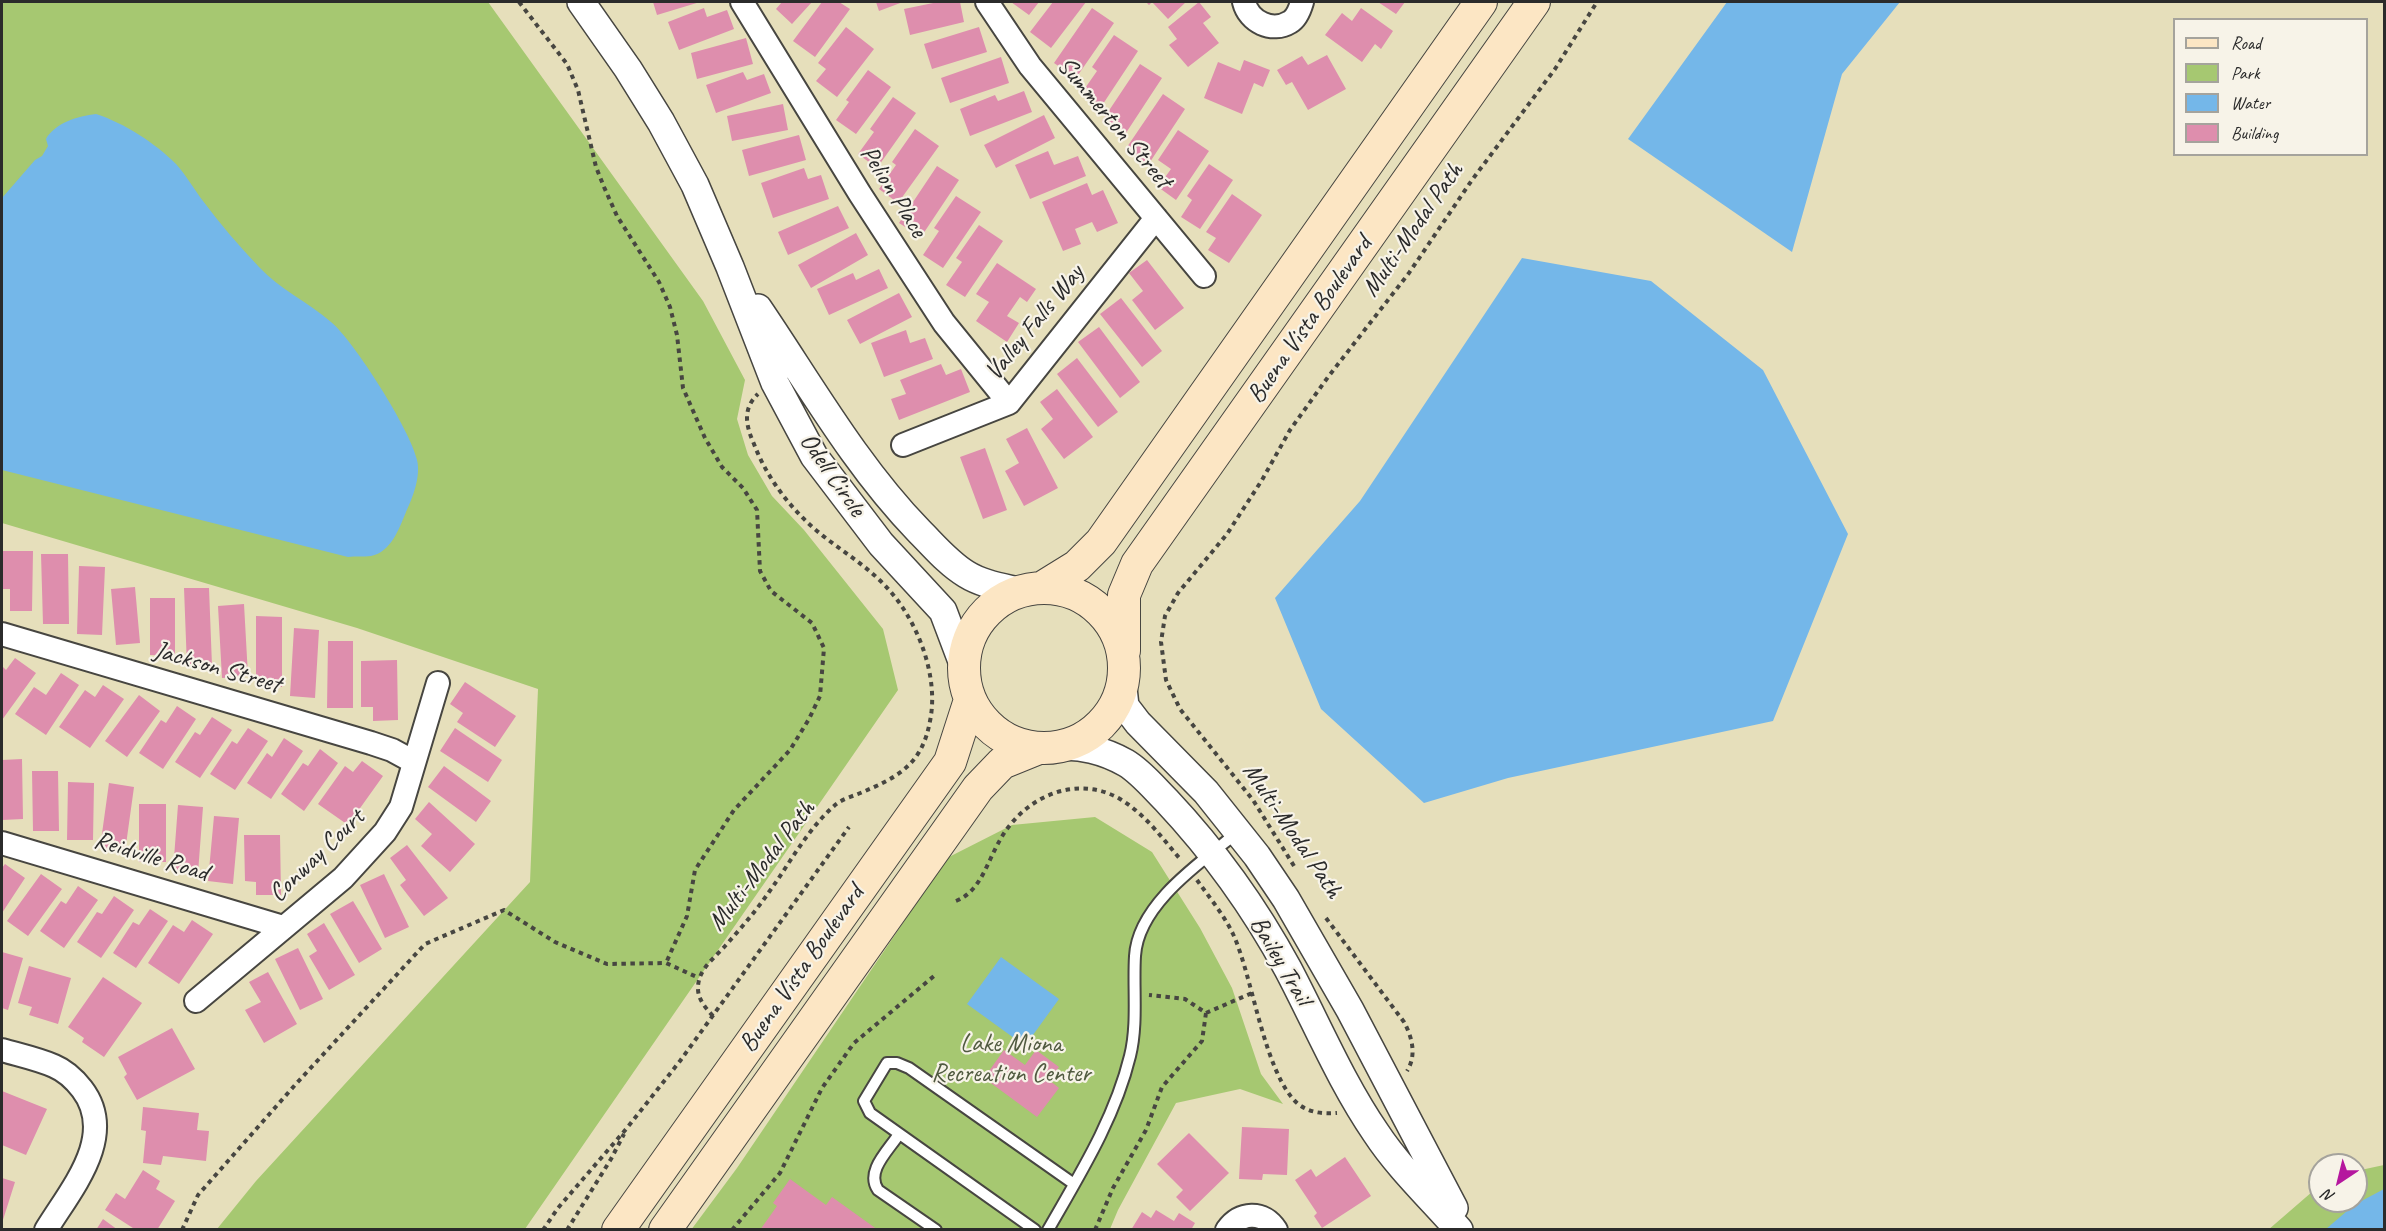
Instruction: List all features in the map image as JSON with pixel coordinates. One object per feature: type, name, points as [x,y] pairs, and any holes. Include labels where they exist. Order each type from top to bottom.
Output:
[{"type":"main road","name":"Buena Vista Boulevard","points":[[1048,748],[1017,744],[998,734],[982,718],[970,700],[963,664],[968,640],[980,619],[997,602],[1077,566],[1101,542],[1482,2]]},
{"type":"main road","name":"Buena Vista Boulevard","points":[[665,1230],[978,788],[1002,763],[1079,741],[1098,728],[1113,710],[1123,688],[1125,670],[1124,595],[1137,564],[1534,2]]},
{"type":"main road","name":"Buena Vista Boulevard","points":[[1030,589],[1070,591],[1095,605],[1113,626],[1124,651]]},
{"type":"main road","name":"Buena Vista Boulevard","points":[[618,1230],[950,762],[970,700]]},
{"type":"street","name":"Odell Circle","points":[[581,2],[662,122],[695,185],[775,383],[814,456],[881,544],[943,611],[963,664]]},
{"type":"street","name":"Pelion Place","points":[[742,2],[860,194],[944,323],[1009,403]]},
{"type":"street","name":"Summerton Street","points":[[987,2],[1030,66],[1204,276]]},
{"type":"street","points":[[1245,2],[1250,14],[1258,22],[1273,27],[1291,22],[1302,2]]},
{"type":"street","name":"Valley Falls Way","points":[[903,444],[1009,403],[1156,218]]},
{"type":"street","name":"Odell Circle","points":[[730,267],[836,425],[873,477],[908,520],[944,557],[967,575],[990,584],[1030,589]]},
{"type":"street","name":"Jackson Street","points":[[2,634],[371,743],[392,750],[414,762]]},
{"type":"street","name":"Conway Court","points":[[196,1001],[343,878],[385,832],[401,807],[438,683]]},
{"type":"street","name":"Bailey Trail","points":[[1123,688],[1125,706],[1138,723],[1206,792],[1269,873],[1316,949],[1466,1230]]},
{"type":"street","name":"Bailey Trail","points":[[1048,748],[1071,746],[1093,751],[1126,764],[1143,776],[1191,827],[1238,889],[1287,967],[1358,1105],[1396,1160],[1459,1230]]},
{"type":"street","name":"Reidville Road","points":[[2,843],[284,927]]},
{"type":"street","points":[[2,1050],[56,1066],[74,1079],[90,1099],[97,1121],[94,1144],[85,1167],[46,1230]]},
{"type":"street","points":[[1227,1230],[1238,1218],[1253,1215],[1269,1220],[1276,1230]]},
{"type":"lane","points":[[1048,1230],[1116,1103],[1131,1054],[1135,953],[1143,924],[1166,893],[1238,832]]},
{"type":"lane","points":[[1035,1230],[870,1113],[864,1101],[867,1092],[887,1064],[897,1063],[909,1068],[1074,1184]]},
{"type":"lane","points":[[899,1134],[873,1173],[873,1183],[878,1190],[936,1230]]},
{"type":"path","points":[[519,2],[567,64],[578,90],[596,167],[604,187],[617,216],[659,282],[670,307],[677,335],[683,388],[705,438],[722,466],[743,488],[757,510],[760,571],[771,591],[813,623],[824,648],[820,696],[809,719],[790,750],[734,810],[695,870],[687,916],[666,963]]},
{"type":"path","name":"Multi-Modal Path","points":[[1295,868],[1253,800],[1180,709],[1166,680],[1161,642],[1165,616],[1178,593],[1227,534],[1262,480],[1290,430],[1409,273],[1472,180],[1555,69],[1597,2]]},
{"type":"path","name":"Multi-Modal Path","points":[[699,978],[769,894],[819,820],[837,803],[893,779],[912,764],[921,748],[930,722],[932,692],[925,655],[910,620],[891,592],[875,576],[808,522],[778,491],[757,453],[747,428],[746,410],[755,396],[775,383]]},
{"type":"path","points":[[956,901],[972,892],[1013,819],[1030,803],[1053,792],[1077,789],[1102,792],[1120,799],[1148,821],[1191,871],[1233,934],[1276,1068],[1286,1090],[1299,1105],[1317,1113],[1336,1113],[1358,1105]]},
{"type":"path","name":"Multi-Modal Path","points":[[543,1230],[558,1208],[627,1128],[713,1016],[849,827]]},
{"type":"path","points":[[182,1230],[198,1196],[295,1085],[425,944],[504,910],[555,942],[607,964],[666,963],[699,978],[697,991],[702,1004],[713,1016]]},
{"type":"path","name":"Multi-Modal Path","points":[[1325,917],[1404,1022],[1412,1037],[1410,1066],[1403,1076],[1389,1086]]},
{"type":"path","points":[[732,1230],[780,1173],[822,1088],[854,1043],[934,976]]},
{"type":"path","points":[[1206,1013],[1252,993]]},
{"type":"path","points":[[1135,994],[1185,999],[1206,1013]]},
{"type":"path","points":[[1095,1230],[1113,1188],[1146,1130],[1162,1087],[1202,1041],[1206,1013]]},
{"type":"path","name":"Multi-Modal Path","points":[[567,1230],[611,1160],[627,1128]]},
{"type":"green space","points":[[2,2],[488,2],[703,301],[745,380],[737,419],[748,455],[772,496],[804,530],[883,629],[898,690],[525,1229],[217,1229],[256,1181],[530,882],[538,689],[357,628],[2,523]]},
{"type":"green space","name":"Lake Miona Recreation Center","points":[[1095,817],[1152,852],[1200,928],[1232,988],[1261,1074],[1283,1104],[1240,1089],[1176,1103],[1110,1229],[691,1230],[737,1168],[947,858],[1012,825]]},
{"type":"green space","points":[[2384,1165],[2384,1229],[2268,1230],[2308,1195],[2308,1213],[2368,1213],[2368,1168]]},
{"type":"water","points":[[1727,2],[1900,2],[1842,74],[1792,252],[1628,139]]},
{"type":"water","points":[[96,114],[128,128],[168,156],[180,168],[223,226],[259,267],[275,282],[331,322],[367,366],[404,429],[413,447],[418,466],[416,486],[397,532],[389,545],[378,554],[348,557],[2,470],[2,198],[35,160],[42,156],[48,146],[46,139],[50,133],[61,125],[82,116]]},
{"type":"water","points":[[1522,258],[1651,281],[1763,370],[1848,534],[1773,721],[1508,778],[1424,803],[1321,709],[1275,598],[1360,501]]},
{"type":"water","points":[[1001,957],[1059,999],[1025,1046],[967,1004]]},
{"type":"water","points":[[2384,1189],[2384,1229],[2326,1229],[2345,1213],[2368,1213],[2368,1198]]},
{"type":"building","points":[[653,2],[700,2],[657,15]]},
{"type":"building","points":[[782,2],[812,2],[792,24],[776,9]]},
{"type":"building","points":[[822,2],[839,2],[850,9],[815,57],[793,41]]},
{"type":"building","points":[[876,2],[903,2],[879,11]]},
{"type":"building","points":[[938,2],[960,2],[964,22],[910,35],[904,9]]},
{"type":"building","points":[[1011,2],[1039,2],[1029,15]]},
{"type":"building","points":[[1053,2],[1086,2],[1051,48],[1030,32]]},
{"type":"building","points":[[1152,2],[1186,2],[1168,19]]},
{"type":"building","points":[[1199,2],[1211,17],[1203,23],[1219,43],[1188,67],[1169,45],[1177,39],[1168,27]]},
{"type":"building","points":[[1378,2],[1405,2],[1396,14]]},
{"type":"building","points":[[704,8],[707,17],[727,10],[734,29],[679,50],[668,22]]},
{"type":"building","points":[[1092,8],[1114,23],[1076,78],[1054,63]]},
{"type":"building","points":[[1361,8],[1393,31],[1381,49],[1375,44],[1362,62],[1325,35],[1342,13],[1352,21]]},
{"type":"building","points":[[846,27],[874,49],[837,97],[816,81],[826,69],[818,63]]},
{"type":"building","points":[[979,27],[987,52],[932,69],[924,44]]},
{"type":"building","points":[[1114,35],[1138,51],[1101,107],[1081,94],[1097,71],[1092,67]]},
{"type":"building","points":[[746,38],[753,64],[697,79],[691,53]]},
{"type":"building","points":[[1327,55],[1346,89],[1308,110],[1292,82],[1286,85],[1277,70],[1302,56],[1308,65]]},
{"type":"building","points":[[1001,57],[1009,83],[950,103],[941,78]]},
{"type":"building","points":[[1244,60],[1270,70],[1263,87],[1254,83],[1242,114],[1204,98],[1218,62],[1240,71]]},
{"type":"building","points":[[1140,64],[1162,78],[1124,136],[1102,121]]},
{"type":"building","points":[[868,70],[891,87],[856,134],[836,120],[849,102],[846,100]]},
{"type":"building","points":[[743,72],[747,80],[764,74],[771,93],[716,113],[706,85]]},
{"type":"building","points":[[1024,91],[1032,112],[970,136],[960,109],[995,95],[998,101]]},
{"type":"building","points":[[1163,94],[1185,109],[1148,165],[1125,150]]},
{"type":"building","points":[[893,97],[916,113],[877,168],[858,154],[874,132],[870,129]]},
{"type":"building","points":[[783,104],[788,130],[732,141],[727,116]]},
{"type":"building","points":[[1044,115],[1055,138],[996,168],[984,145]]},
{"type":"building","points":[[915,129],[939,146],[898,203],[879,189],[896,165],[892,162]]},
{"type":"building","points":[[1178,130],[1209,151],[1176,200],[1158,187],[1171,169],[1158,160]]},
{"type":"building","points":[[799,135],[806,160],[749,176],[742,150]]},
{"type":"building","points":[[1048,151],[1054,165],[1078,156],[1086,176],[1030,199],[1015,165]]},
{"type":"building","points":[[1209,164],[1233,180],[1200,229],[1181,217],[1192,200],[1187,196]]},
{"type":"building","points":[[937,166],[959,180],[921,237],[899,223]]},
{"type":"building","points":[[804,168],[808,179],[821,175],[829,199],[773,218],[761,183]]},
{"type":"building","points":[[1087,183],[1092,195],[1103,190],[1118,223],[1097,232],[1092,222],[1075,229],[1081,244],[1063,251],[1042,202]]},
{"type":"building","points":[[1232,194],[1262,215],[1229,263],[1208,250],[1216,238],[1206,232]]},
{"type":"building","points":[[956,196],[981,212],[943,268],[923,255],[939,231],[934,228]]},
{"type":"building","points":[[838,206],[849,228],[788,255],[778,232]]},
{"type":"building","points":[[979,225],[1003,241],[965,297],[946,285],[962,262],[956,258]]},
{"type":"building","points":[[856,233],[868,255],[811,288],[798,265]]},
{"type":"building","points":[[1147,260],[1184,308],[1155,330],[1132,300],[1143,291],[1129,273]]},
{"type":"building","points":[[997,263],[1036,289],[1027,302],[1020,297],[1007,316],[1019,323],[1007,342],[976,321],[989,302],[976,294]]},
{"type":"building","points":[[879,269],[888,288],[829,315],[817,289],[853,273],[856,280]]},
{"type":"building","points":[[899,293],[912,317],[860,344],[847,320]]},
{"type":"building","points":[[1121,298],[1162,351],[1142,367],[1100,314]]},
{"type":"building","points":[[1099,327],[1140,382],[1120,398],[1078,342]]},
{"type":"building","points":[[906,330],[910,343],[925,338],[933,359],[884,377],[871,343]]},
{"type":"building","points":[[1077,358],[1118,412],[1098,427],[1057,374]]},
{"type":"building","points":[[941,364],[946,375],[961,369],[970,392],[899,420],[891,399],[906,394],[900,380]]},
{"type":"building","points":[[1057,389],[1093,437],[1064,459],[1041,429],[1053,419],[1040,402]]},
{"type":"building","points":[[1027,428],[1058,488],[1024,506],[1005,471],[1019,463],[1006,439]]},
{"type":"building","points":[[985,448],[1007,510],[983,519],[960,457]]},
{"type":"building","points":[[2,551],[33,551],[32,611],[10,611],[10,589],[2,589]]},
{"type":"building","points":[[41,554],[68,554],[69,624],[43,624]]},
{"type":"building","points":[[79,566],[105,567],[102,635],[77,634]]},
{"type":"building","points":[[135,587],[140,643],[116,645],[111,589]]},
{"type":"building","points":[[184,588],[209,588],[212,666],[187,667]]},
{"type":"building","points":[[150,598],[175,598],[175,656],[150,655]]},
{"type":"building","points":[[244,604],[248,676],[222,678],[218,606]]},
{"type":"building","points":[[256,616],[282,617],[282,687],[256,687]]},
{"type":"building","points":[[294,628],[319,630],[315,698],[290,696]]},
{"type":"building","points":[[328,641],[353,641],[353,708],[327,708]]},
{"type":"building","points":[[15,658],[36,673],[2,720],[2,666],[6,670]]},
{"type":"building","points":[[397,660],[398,720],[373,721],[373,707],[361,707],[361,661]]},
{"type":"building","points":[[61,673],[79,685],[46,735],[15,714],[34,687],[46,695]]},
{"type":"building","points":[[465,682],[516,716],[495,747],[457,722],[463,713],[450,704]]},
{"type":"building","points":[[103,685],[124,699],[90,748],[59,727],[85,690],[95,697]]},
{"type":"building","points":[[139,695],[160,711],[127,757],[105,741]]},
{"type":"building","points":[[177,706],[196,719],[163,769],[139,753],[161,720],[166,723]]},
{"type":"building","points":[[212,717],[232,730],[200,778],[175,762],[195,732],[200,735]]},
{"type":"building","points":[[248,728],[268,741],[235,790],[210,774],[232,741],[237,744]]},
{"type":"building","points":[[455,728],[502,760],[488,782],[440,751]]},
{"type":"building","points":[[284,738],[303,751],[271,799],[247,783],[267,753],[272,757]]},
{"type":"building","points":[[320,749],[338,763],[304,811],[281,794],[303,763],[308,766]]},
{"type":"building","points":[[22,759],[23,819],[2,820],[2,760]]},
{"type":"building","points":[[362,761],[383,776],[348,825],[318,804],[345,766],[353,772]]},
{"type":"building","points":[[444,766],[491,801],[476,822],[428,787]]},
{"type":"building","points":[[32,771],[58,771],[59,831],[33,831]]},
{"type":"building","points":[[68,782],[94,783],[93,840],[67,840]]},
{"type":"building","points":[[109,783],[134,787],[125,852],[100,848]]},
{"type":"building","points":[[429,802],[475,844],[450,872],[421,846],[432,834],[415,819]]},
{"type":"building","points":[[139,804],[166,804],[166,862],[139,862]]},
{"type":"building","points":[[178,805],[203,807],[198,873],[173,871]]},
{"type":"building","points":[[214,816],[239,818],[233,884],[208,881]]},
{"type":"building","points":[[244,835],[280,835],[281,895],[256,895],[256,882],[245,881]]},
{"type":"building","points":[[407,845],[448,898],[424,916],[400,885],[406,880],[390,858]]},
{"type":"building","points":[[5,864],[25,878],[2,913],[2,868]]},
{"type":"building","points":[[41,874],[62,889],[28,936],[7,921]]},
{"type":"building","points":[[384,874],[409,927],[385,938],[360,885]]},
{"type":"building","points":[[78,886],[98,900],[64,948],[40,931],[61,901],[66,904]]},
{"type":"building","points":[[114,896],[134,910],[101,958],[77,942],[97,912],[102,914]]},
{"type":"building","points":[[353,901],[382,949],[359,963],[330,914]]},
{"type":"building","points":[[150,909],[168,921],[136,968],[113,953],[133,922],[139,925]]},
{"type":"building","points":[[192,920],[213,934],[179,984],[148,963],[173,925],[184,932]]},
{"type":"building","points":[[324,923],[355,975],[329,990],[309,956],[317,951],[307,934]]},
{"type":"building","points":[[298,948],[323,999],[300,1010],[275,959]]},
{"type":"building","points":[[2,952],[23,958],[8,1010],[2,1008]]},
{"type":"building","points":[[29,966],[71,978],[58,1024],[29,1015],[32,1007],[18,1003]]},
{"type":"building","points":[[268,972],[297,1024],[264,1043],[245,1010],[261,1002],[249,982]]},
{"type":"building","points":[[103,977],[142,1003],[104,1057],[82,1042],[84,1038],[68,1027]]},
{"type":"building","points":[[172,1028],[195,1069],[137,1100],[124,1077],[127,1074],[118,1057]]},
{"type":"building","points":[[1004,1050],[1025,1065],[1036,1050],[1059,1067],[1049,1080],[1059,1088],[1037,1117],[984,1078]]},
{"type":"building","points":[[2,1091],[47,1109],[26,1155],[2,1145]]},
{"type":"building","points":[[143,1107],[199,1113],[197,1130],[209,1131],[206,1161],[163,1156],[161,1165],[143,1163],[146,1131],[141,1130]]},
{"type":"building","points":[[1242,1127],[1289,1129],[1287,1175],[1263,1174],[1262,1180],[1239,1179]]},
{"type":"building","points":[[1189,1133],[1229,1173],[1190,1211],[1176,1197],[1183,1190],[1157,1164]]},
{"type":"building","points":[[1345,1157],[1371,1196],[1322,1228],[1314,1216],[1317,1213],[1295,1180],[1311,1169],[1316,1177]]},
{"type":"building","points":[[143,1170],[160,1181],[156,1189],[175,1201],[157,1230],[136,1230],[105,1210],[116,1193],[125,1199]]},
{"type":"building","points":[[2,1178],[15,1182],[2,1223]]},
{"type":"building","points":[[790,1179],[826,1205],[832,1197],[878,1230],[760,1230],[777,1206],[773,1203]]},
{"type":"building","points":[[1156,1210],[1174,1221],[1179,1213],[1195,1223],[1191,1230],[1131,1230],[1142,1212],[1151,1218]]},
{"type":"building","points":[[103,1219],[118,1230],[96,1230]]}]
